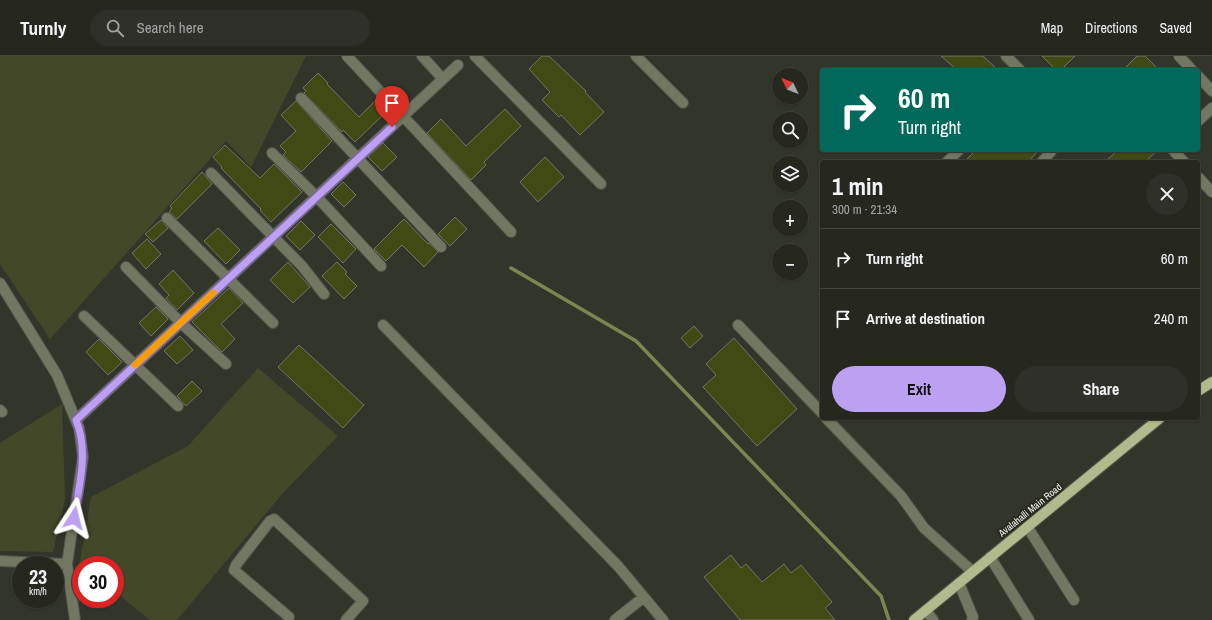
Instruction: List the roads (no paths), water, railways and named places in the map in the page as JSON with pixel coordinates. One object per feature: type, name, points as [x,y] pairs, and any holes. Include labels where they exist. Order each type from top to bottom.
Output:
[{"type":"main road","points":[[1200,390],[1212,382]]},
{"type":"main road","name":"Avalahalli Main Road","points":[[916,619],[972,571],[1028,528],[1158,420]]},
{"type":"street","points":[[347,56],[511,232]]},
{"type":"street","points":[[422,56],[443,79]]},
{"type":"street","points":[[475,56],[601,184]]},
{"type":"street","points":[[636,56],[683,103]]},
{"type":"street","points":[[1006,56],[1018,68]]},
{"type":"street","points":[[1179,56],[1190,68]]},
{"type":"street","points":[[76,420],[458,65]]},
{"type":"street","points":[[1200,78],[1212,91]]},
{"type":"street","points":[[301,98],[441,247]]},
{"type":"street","points":[[1200,119],[1212,108]]},
{"type":"street","points":[[949,160],[957,152]]},
{"type":"street","points":[[1044,160],[1050,152]]},
{"type":"street","points":[[1176,152],[1182,160]]},
{"type":"street","points":[[272,153],[317,197],[381,266]]},
{"type":"street","points":[[211,173],[302,266],[324,294]]},
{"type":"street","points":[[1200,179],[1212,192]]},
{"type":"street","points":[[167,218],[273,323]]},
{"type":"street","points":[[126,267],[181,323],[226,364]]},
{"type":"street","points":[[0,283],[57,375],[79,428],[83,457],[67,564],[74,620]]},
{"type":"street","points":[[84,316],[136,364],[178,406]]},
{"type":"street","points":[[383,325],[612,561],[663,620]]},
{"type":"street","points":[[738,325],[820,411]]},
{"type":"street","points":[[828,420],[901,496],[924,528],[972,571]]},
{"type":"street","points":[[289,617],[234,570],[236,564],[270,521],[274,519],[362,601],[346,620]]},
{"type":"street","points":[[1028,528],[1074,600]]},
{"type":"street","points":[[990,557],[1028,620]]},
{"type":"street","points":[[0,561],[67,564]]},
{"type":"street","points":[[958,583],[973,617],[972,620]]},
{"type":"street","points":[[615,620],[644,597]]},
{"type":"street","points":[[926,610],[934,620]]},
{"type":"waterway","points":[[511,268],[636,341],[881,596],[889,620]]}]
